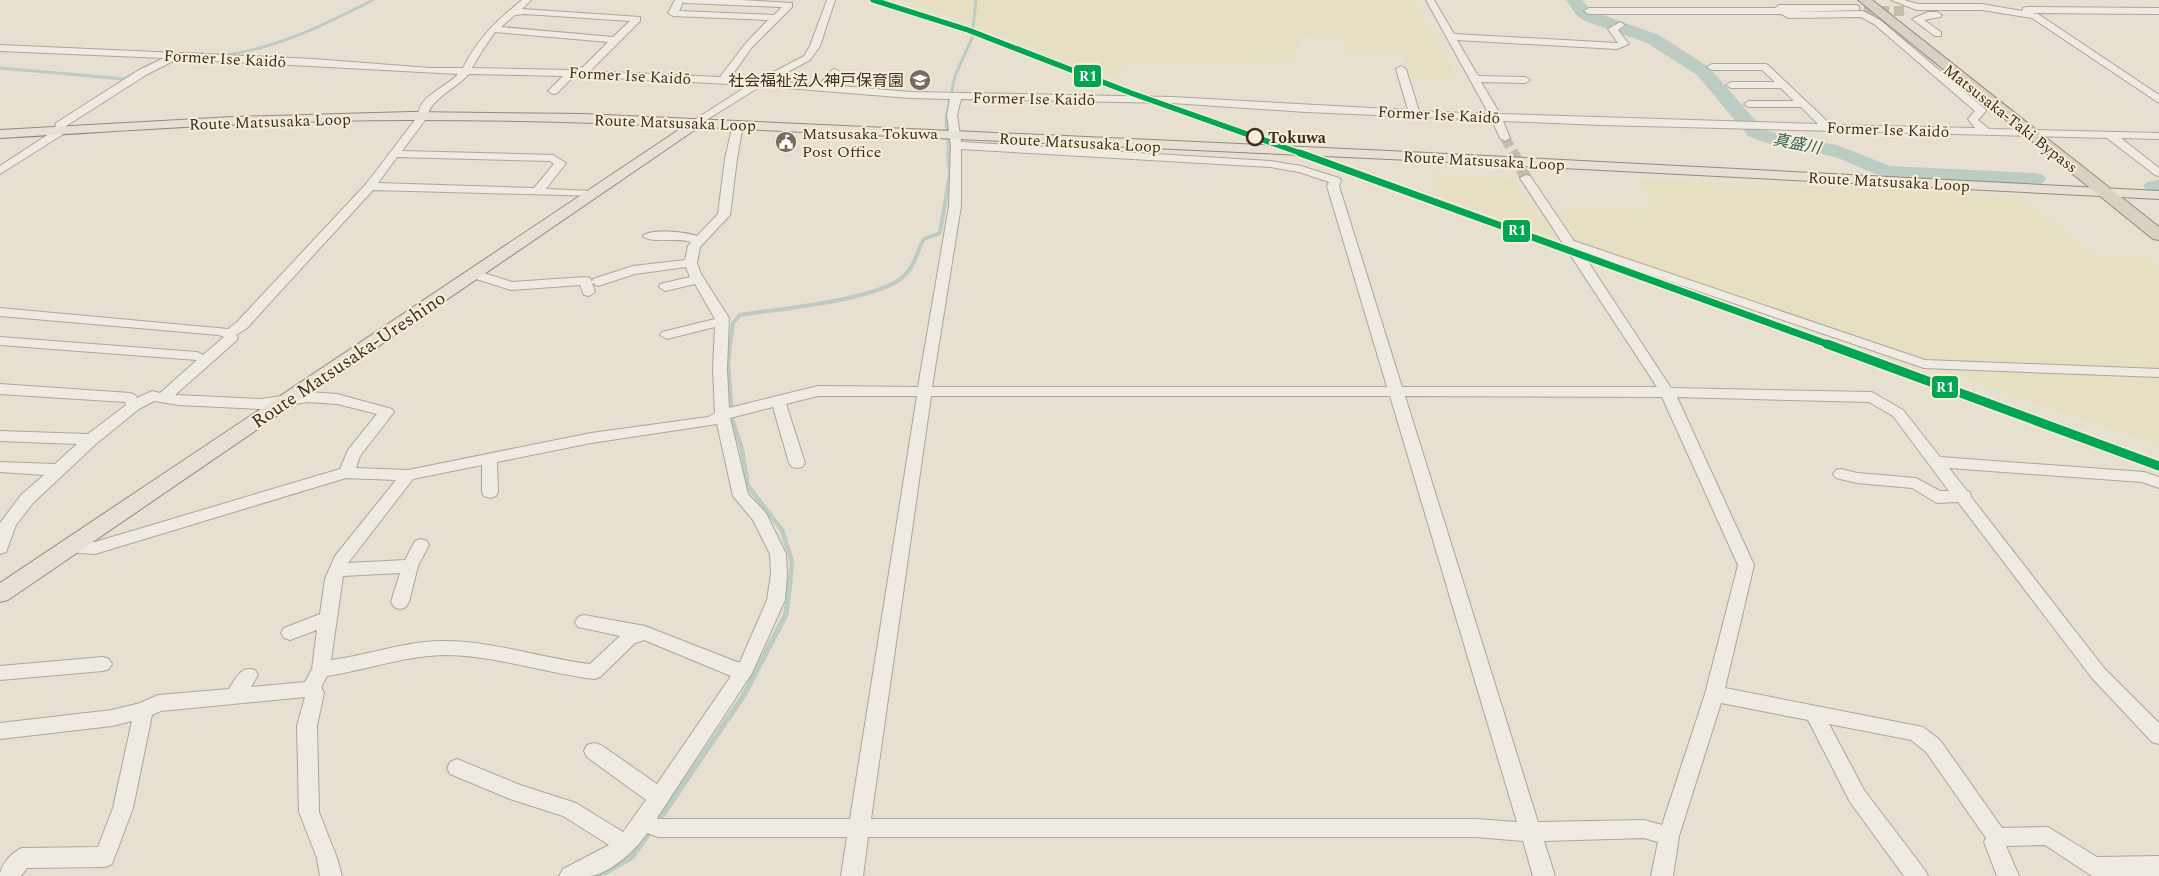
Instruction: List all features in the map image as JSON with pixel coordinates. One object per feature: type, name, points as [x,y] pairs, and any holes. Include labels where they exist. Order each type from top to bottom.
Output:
[{"type":"highway","name":"Matsusaka-Taki Bypass","points":[[1864,6],[1924,49],[2158,234]]},
{"type":"main road","name":"Route Matsusaka Loop","points":[[0,134],[233,121],[423,116],[584,118],[695,124],[738,124],[955,140],[1389,155],[2159,195]]},
{"type":"main road","name":"Route Matsusaka-Ureshino","points":[[0,594],[695,124]]},
{"type":"street","points":[[228,334],[242,325],[370,186],[423,116],[423,110],[430,101],[459,79],[493,29],[527,0]]},
{"type":"street","points":[[679,0],[673,13],[774,18]]},
{"type":"street","points":[[685,0],[791,2]]},
{"type":"street","points":[[695,124],[759,83],[807,58],[815,46],[831,0]]},
{"type":"street","points":[[1430,0],[1496,117],[1504,138]]},
{"type":"street","points":[[1848,0],[1856,8],[1778,8],[1789,15],[1862,14],[1876,22],[1982,111],[1974,119],[1974,122],[1987,132]]},
{"type":"street","points":[[1895,0],[1917,8],[1982,7],[2035,16],[2159,100]]},
{"type":"street","points":[[1938,34],[1917,19],[1928,15],[1997,15],[2019,6],[2011,0]]},
{"type":"street","points":[[723,80],[749,45],[791,2]]},
{"type":"street","points":[[1450,38],[1617,46],[1624,44],[1616,27],[1586,7],[1783,11],[1864,6]]},
{"type":"street","points":[[513,12],[525,11],[637,19],[586,69],[572,73],[553,91]]},
{"type":"street","points":[[1907,11],[2159,11]]},
{"type":"street","points":[[493,29],[616,40]]},
{"type":"street","name":"Former Ise Kaidō","points":[[0,48],[313,62],[430,70],[572,73],[723,80],[956,97],[1172,100],[1611,123],[1827,126],[2033,134],[2159,136]]},
{"type":"street","points":[[0,171],[61,131],[60,125],[120,86],[147,69],[180,56]]},
{"type":"street","points":[[1712,67],[1765,67],[1827,126]]},
{"type":"street","points":[[1401,70],[1414,113]]},
{"type":"street","points":[[822,88],[835,72]]},
{"type":"street","points":[[1475,79],[1524,80]]},
{"type":"street","points":[[1731,85],[1784,85]]},
{"type":"street","points":[[108,87],[120,86]]},
{"type":"street","points":[[852,876],[954,206],[949,184],[955,140],[952,116],[956,97]]},
{"type":"street","points":[[1749,104],[1804,104]]},
{"type":"street","points":[[570,876],[612,856],[642,822],[746,668],[776,600],[780,574],[778,554],[760,517],[741,496],[722,415],[720,369],[722,321],[691,263],[694,246],[724,215],[730,159],[738,124]]},
{"type":"street","points":[[2110,135],[2159,173]]},
{"type":"street","points":[[955,140],[1270,164],[1301,169],[1335,180],[1334,186],[1396,393],[1544,876]]},
{"type":"street","points":[[394,154],[552,158],[560,163],[537,192]]},
{"type":"street","points":[[1526,178],[1667,392],[1746,565],[1714,694],[1669,836],[1662,876]]},
{"type":"street","points":[[370,186],[594,194]]},
{"type":"street","points":[[649,236],[686,236],[699,242]]},
{"type":"street","points":[[1571,244],[1924,364],[2159,373]]},
{"type":"street","points":[[474,274],[511,286],[585,281],[593,287],[633,270],[691,263]]},
{"type":"street","points":[[665,287],[698,279]]},
{"type":"street","points":[[3,314],[221,331],[228,334],[231,338],[174,382],[164,397]]},
{"type":"street","points":[[667,335],[722,321]]},
{"type":"street","points":[[0,341],[197,356]]},
{"type":"street","points":[[0,389],[130,398],[134,406]]},
{"type":"street","points":[[70,548],[95,548],[346,473],[408,476],[591,438],[711,421],[722,415],[818,391],[1667,392],[1872,396],[1898,412],[2098,673],[2155,726]]},
{"type":"street","points":[[0,548],[8,523],[26,499],[92,440],[134,406],[152,396],[261,404],[308,397],[337,400],[387,412],[353,454],[346,473]]},
{"type":"street","points":[[778,400],[797,463]]},
{"type":"street","points":[[0,436],[18,435],[92,440]]},
{"type":"street","points":[[490,458],[490,492]]},
{"type":"street","points":[[1936,462],[2144,477],[2159,483]]},
{"type":"street","points":[[0,467],[60,470]]},
{"type":"street","points":[[1841,474],[1857,478],[1916,483],[1937,497],[1964,496]]},
{"type":"street","points":[[310,690],[320,669],[333,579],[336,570],[341,560],[408,476]]},
{"type":"street","points":[[400,602],[410,566],[421,545]]},
{"type":"street","points":[[336,570],[410,566]]},
{"type":"street","points":[[290,632],[328,618]]},
{"type":"street","points":[[584,622],[645,633],[736,670],[746,668]]},
{"type":"street","points":[[320,669],[395,654],[444,648],[501,653],[573,670],[594,672],[629,638],[645,633]]},
{"type":"street","points":[[0,673],[103,664]]},
{"type":"street","points":[[234,696],[249,675]]},
{"type":"street","points":[[0,731],[112,718],[144,710],[158,703],[310,690],[315,693],[307,726],[309,812],[327,858],[331,876]]},
{"type":"street","points":[[1714,694],[1916,733],[1932,746],[1999,840]]},
{"type":"street","points":[[8,876],[22,858],[105,857],[123,808],[144,710]]},
{"type":"street","points":[[1814,714],[1857,796],[1917,876]]},
{"type":"street","points":[[594,751],[659,797]]},
{"type":"street","points":[[457,768],[517,794],[569,809],[624,844]]},
{"type":"street","points":[[642,822],[658,828],[1476,828],[1530,832],[1644,830],[1669,836]]},
{"type":"street","points":[[2008,876],[1994,842],[2003,838],[2048,836],[2094,867],[2159,866]]},
{"type":"shaded area","points":[[899,0],[1415,0],[1457,78],[1412,81],[1403,55],[1344,56],[1346,42],[1301,36],[1294,62],[1123,66],[1121,81],[941,13]]},
{"type":"shaded area","points":[[1429,173],[1511,179],[1559,241],[1441,195]]},
{"type":"shaded area","points":[[1636,179],[2020,196],[2093,254],[2146,254],[2159,265],[2159,446],[1580,244],[1560,213],[1566,208],[1654,209]]},
{"type":"waterway","points":[[178,54],[225,55],[251,50],[287,39],[322,25],[373,0]]},
{"type":"waterway","points":[[949,154],[946,119],[955,76],[972,38],[976,0]]},
{"type":"waterway","name":"真盛川","points":[[1574,0],[1583,12],[1591,17],[1653,39],[1703,71],[1755,132],[1764,136],[1782,142],[1830,149],[1889,172],[2036,179]]},
{"type":"waterway","points":[[0,68],[124,79],[152,64]]},
{"type":"waterway","points":[[730,345],[733,323],[740,315],[851,297],[892,284],[904,276],[913,263],[924,239],[940,233],[950,174],[948,153]]},
{"type":"waterway","name":"真盛川","points":[[2154,186],[2159,186]]},
{"type":"waterway","points":[[730,344],[728,364],[732,418],[742,450],[748,486],[782,530],[792,562],[790,582]]},
{"type":"waterway","points":[[657,823],[744,695],[786,614],[790,581]]},
{"type":"waterway","points":[[599,876],[632,857],[652,829]]},
{"type":"tunnel","points":[[1864,11],[1907,11]]},
{"type":"tunnel","points":[[1505,138],[1514,154]]},
{"type":"tunnel","points":[[1513,153],[1526,178]]},
{"type":"transit line","name":"R1","points":[[873,0],[968,30],[1131,93],[1574,251],[2159,466]]},
{"type":"place","name":"社会福祉法人神戸保育園","points":[[920,80]]},
{"type":"place","name":"Tokuwa","points":[[1255,137]]},
{"type":"place","name":"Matsusaka Tokuwa Post Office","points":[[786,142]]}]
